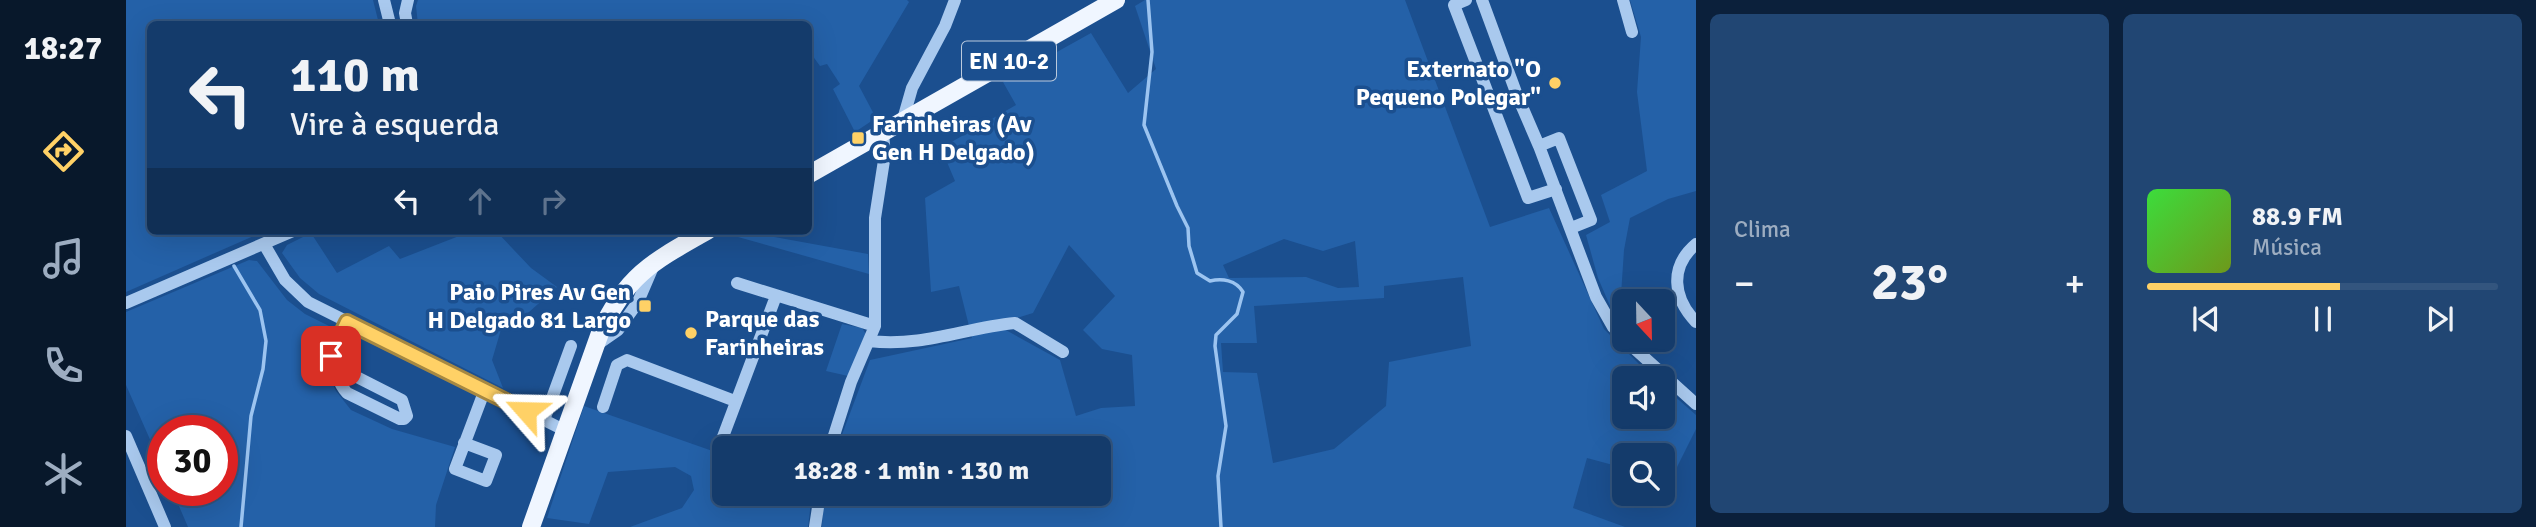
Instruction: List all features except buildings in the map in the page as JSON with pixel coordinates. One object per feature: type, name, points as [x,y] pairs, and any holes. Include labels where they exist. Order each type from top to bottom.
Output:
[{"type":"main road","name":"EN 10-2","points":[[812,173],[1116,0]]},
{"type":"main road","points":[[531,527],[595,346],[612,307],[627,285],[656,261],[700,235]]},
{"type":"street","points":[[384,0],[389,21]]},
{"type":"street","points":[[406,21],[408,0]]},
{"type":"street","points":[[902,123],[912,88],[945,26],[955,0]]},
{"type":"street","points":[[1466,0],[1454,5],[1528,198],[1556,189]]},
{"type":"street","points":[[1482,0],[1596,297],[1612,325]]},
{"type":"street","points":[[1622,0],[1632,32]]},
{"type":"street","points":[[834,436],[850,383],[875,326],[876,218],[885,154],[883,134]]},
{"type":"street","points":[[1539,146],[1559,138],[1591,220],[1571,228]]},
{"type":"street","points":[[126,303],[284,235]]},
{"type":"street","points":[[264,244],[292,289],[308,302],[566,431]]},
{"type":"street","points":[[1696,244],[1684,254],[1678,269],[1677,288],[1681,302],[1696,322]]},
{"type":"street","points":[[737,283],[875,326]]},
{"type":"street","points":[[723,436],[776,296]]},
{"type":"street","points":[[335,370],[343,370],[402,400],[406,418],[400,419],[347,393],[335,370],[331,352],[347,322]]},
{"type":"street","points":[[869,341],[895,344],[914,342],[1015,324],[1025,327],[1063,352]]},
{"type":"street","points":[[544,420],[571,345]]},
{"type":"street","points":[[1639,352],[1696,404]]},
{"type":"street","points":[[603,407],[617,365],[627,360],[735,401]]},
{"type":"street","points":[[464,443],[484,392]]},
{"type":"street","points":[[126,436],[165,527]]},
{"type":"street","points":[[815,527],[818,506]]},
{"type":"shaded area","points":[[126,0],[373,0],[378,21],[147,21],[147,235],[256,235],[126,292]]},
{"type":"shaded area","points":[[418,0],[909,2],[859,86],[876,118],[855,132],[833,89],[840,84],[827,64],[820,66],[812,55],[812,21],[418,21]]},
{"type":"shaded area","points":[[1145,0],[1405,0],[1490,227],[1549,208],[1604,329],[1612,337],[1612,352],[1627,352],[1641,366],[1612,366],[1612,429],[1675,429],[1675,397],[1696,415],[1696,429],[1675,471],[1675,443],[1612,443],[1612,465],[1587,458],[1573,508],[1625,527],[822,527],[823,506],[1111,506],[1111,436],[842,436],[870,360],[972,338],[959,286],[931,292],[925,198],[955,181],[941,148],[1016,105],[1003,82],[1091,33],[1128,93],[1156,69],[1135,6]],"holes":[[[1284,239],[1323,251],[1355,241],[1359,287],[1338,288],[1306,277],[1229,278],[1223,265]],[[1069,245],[1115,296],[1083,330],[1102,349],[1132,355],[1135,406],[1101,408],[1076,416],[1060,360],[1004,329],[1007,321],[1033,313]],[[1463,277],[1471,346],[1389,362],[1386,406],[1334,449],[1273,463],[1257,373],[1223,372],[1221,343],[1257,343],[1254,306],[1384,298],[1384,286]]]},
{"type":"shaded area","points":[[1630,0],[1696,0],[1696,191],[1668,199],[1630,218],[1624,250],[1621,289],[1612,289],[1612,310],[1598,278],[1586,235],[1610,222],[1601,195],[1647,171],[1637,92],[1641,37]]},
{"type":"shaded area","points":[[312,235],[337,273],[389,246],[400,259],[459,236],[500,235],[531,268],[557,287],[519,321],[505,316],[492,360],[503,388],[319,294],[300,278],[282,253],[287,245]]},
{"type":"shaded area","points":[[763,235],[868,254],[869,274],[738,237]]},
{"type":"shaded area","points":[[249,260],[257,261],[287,300],[305,314],[335,329],[323,354],[324,365],[336,391],[351,410],[392,429],[455,447],[436,505],[435,527],[188,527],[179,506],[238,506],[238,415],[147,415],[147,433],[126,385],[126,312]]},
{"type":"shaded area","points":[[842,324],[862,328],[866,334],[848,376],[826,371]]},
{"type":"shaded area","points":[[584,406],[712,451],[712,506],[811,506],[808,527],[630,527],[682,508],[694,490],[691,476],[675,467],[608,472],[589,524],[547,518]]},
{"type":"waterway","points":[[1148,0],[1152,52],[1144,125],[1188,228],[1189,246],[1197,273],[1210,281],[1233,282],[1243,292],[1237,314],[1216,335],[1215,346],[1226,426],[1218,476],[1221,527]]},
{"type":"waterway","points":[[234,266],[260,310],[266,341],[263,369],[251,416],[241,527]]},
{"type":"place","name":"Externato \"O Pequeno Polegar\"","points":[[1555,83]]},
{"type":"place","name":"Farinheiras (Av Gen H Delgado)","points":[[858,138]]},
{"type":"place","name":"Paio Pires Av Gen H Delgado 81 Largo","points":[[645,306]]},
{"type":"place","name":"Parque das Farinheiras","points":[[691,333]]},
{"type":"route","points":[[331,356],[347,322],[526,411]]}]
